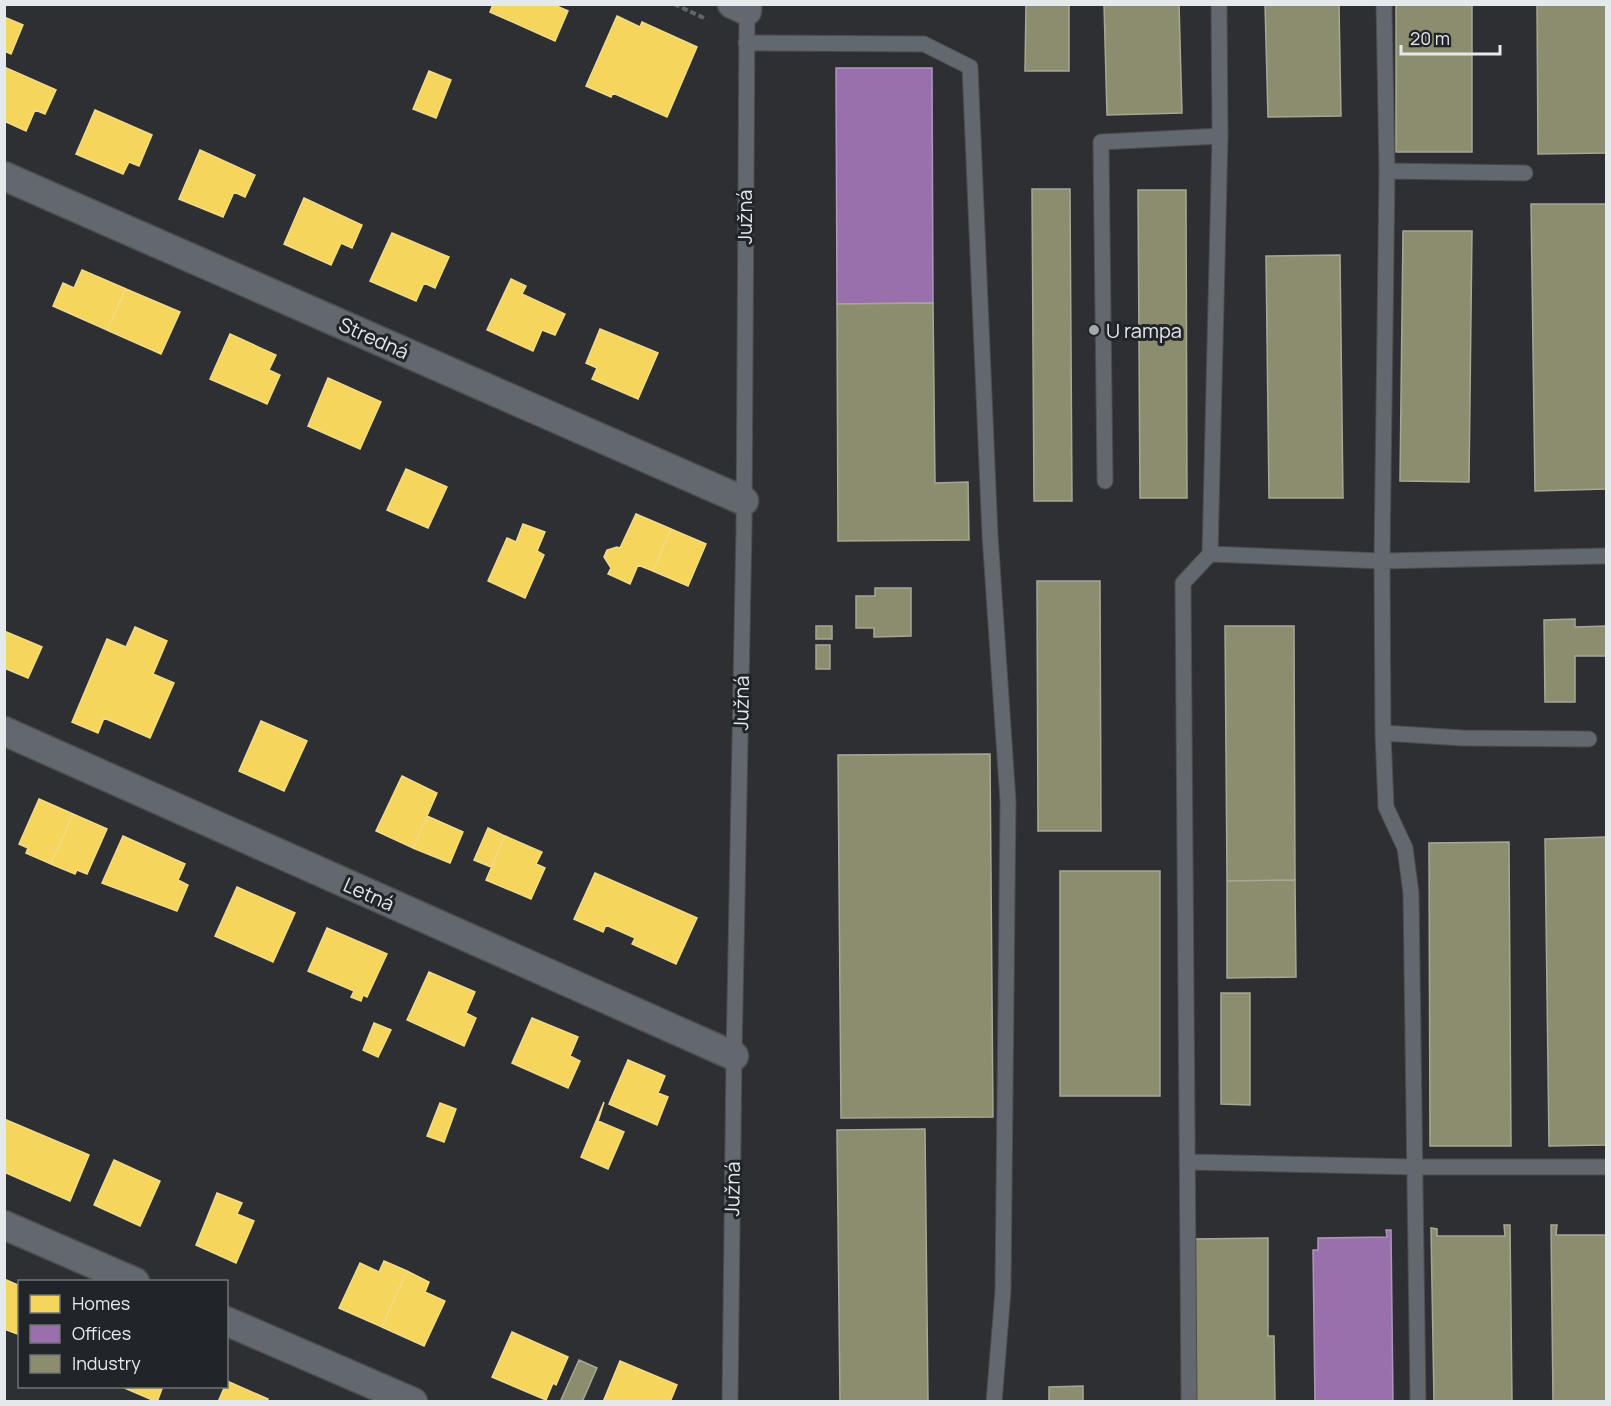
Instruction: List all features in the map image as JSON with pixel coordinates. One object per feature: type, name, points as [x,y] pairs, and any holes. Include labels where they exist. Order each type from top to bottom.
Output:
[{"type":"street","name":"Stredná","points":[[4,176],[744,501]]},
{"type":"street","name":"Letná","points":[[4,731],[734,1056]]},
{"type":"street","points":[[4,1225],[133,1280]]},
{"type":"street","points":[[228,1322],[413,1401]]},
{"type":"lane","points":[[1189,1401],[1182,583],[1210,554],[1220,136],[1219,4]]},
{"type":"lane","points":[[1384,4],[1387,171],[1382,561],[1383,733],[1386,807],[1405,848],[1411,893],[1418,1401]]},
{"type":"lane","name":"Južná","points":[[730,1401],[744,501],[746,43],[734,10]]},
{"type":"lane","points":[[746,43],[924,44],[970,68],[990,536],[1008,801],[1003,1291],[994,1401]]},
{"type":"lane","points":[[1105,481],[1101,142],[1220,136]]},
{"type":"lane","points":[[1387,171],[1525,173]]},
{"type":"lane","points":[[1210,554],[1382,561],[1606,556]]},
{"type":"lane","points":[[1383,733],[1463,738],[1589,739]]},
{"type":"lane","points":[[1188,1162],[1413,1167],[1606,1167]]},
{"type":"path","points":[[674,4],[734,10]]},
{"type":"building: Homes","points":[[493,4],[552,4],[568,11],[555,41],[490,12]]},
{"type":"building: Homes","points":[[617,16],[640,27],[642,22],[697,47],[667,117],[613,93],[611,97],[586,86]]},
{"type":"building: Homes","points":[[4,17],[23,25],[11,54],[4,51]]},
{"type":"building: Homes","points":[[4,67],[56,90],[45,114],[35,110],[26,131],[4,121]]},
{"type":"building: Homes","points":[[429,71],[451,80],[436,118],[413,109]]},
{"type":"building: Homes","points":[[95,110],[152,135],[139,166],[129,162],[123,174],[76,154]]},
{"type":"building: Homes","points":[[200,150],[255,175],[245,197],[234,192],[223,217],[179,199]]},
{"type":"building: Homes","points":[[304,198],[362,225],[352,248],[341,243],[331,265],[284,244]]},
{"type":"building: Homes","points":[[392,233],[449,257],[435,288],[424,283],[416,301],[370,281]]},
{"type":"building: Homes","points":[[82,270],[126,289],[107,330],[53,306],[63,283],[74,288]]},
{"type":"building: Homes","points":[[511,279],[526,286],[522,294],[565,314],[555,335],[542,330],[533,351],[487,330]]},
{"type":"building: Homes","points":[[126,289],[180,312],[161,354],[107,330]]},
{"type":"building: Homes","points":[[600,329],[658,353],[638,399],[592,379],[597,368],[586,363]]},
{"type":"building: Homes","points":[[230,334],[276,355],[269,370],[280,375],[267,404],[210,379]]},
{"type":"building: Homes","points":[[328,378],[381,402],[360,449],[308,426]]},
{"type":"building: Homes","points":[[406,469],[447,487],[428,528],[387,510]]},
{"type":"building: Homes","points":[[636,514],[671,529],[653,571],[638,565],[630,584],[608,574],[611,568],[604,557],[607,550],[620,548]]},
{"type":"building: Homes","points":[[523,524],[545,532],[537,551],[544,555],[525,598],[488,581],[507,538],[516,542]]},
{"type":"building: Homes","points":[[671,529],[706,544],[688,586],[653,571]]},
{"type":"building: Homes","points":[[135,627],[167,641],[153,674],[174,683],[150,738],[104,718],[98,733],[72,722],[107,639],[126,647]]},
{"type":"building: Homes","points":[[4,631],[42,647],[28,678],[4,668]]},
{"type":"building: Homes","points":[[261,721],[307,741],[284,791],[239,771]]},
{"type":"building: Homes","points":[[402,776],[437,793],[413,848],[376,831]]},
{"type":"building: Homes","points":[[39,799],[73,814],[51,864],[26,853],[28,848],[19,844]]},
{"type":"building: Homes","points":[[73,814],[107,829],[87,874],[77,870],[75,874],[51,864]]},
{"type":"building: Homes","points":[[427,816],[463,832],[450,863],[413,848]]},
{"type":"building: Homes","points":[[488,828],[505,836],[491,867],[474,860]]},
{"type":"building: Homes","points":[[123,836],[185,864],[178,880],[188,885],[177,911],[102,883]]},
{"type":"building: Homes","points":[[505,836],[542,852],[536,864],[545,868],[531,899],[486,880]]},
{"type":"building: Homes","points":[[595,873],[697,918],[676,964],[632,944],[635,938],[606,925],[603,932],[574,919]]},
{"type":"building: Homes","points":[[237,887],[295,913],[273,962],[215,936]]},
{"type":"building: Homes","points":[[327,928],[387,954],[367,997],[363,995],[361,1001],[351,997],[354,991],[308,971]]},
{"type":"building: Homes","points":[[429,972],[475,992],[466,1013],[476,1018],[464,1046],[407,1020]]},
{"type":"building: Homes","points":[[532,1018],[578,1037],[570,1056],[580,1061],[568,1088],[512,1063]]},
{"type":"building: Homes","points":[[374,1023],[391,1030],[378,1057],[363,1050]]},
{"type":"building: Homes","points":[[628,1060],[665,1076],[658,1093],[668,1097],[657,1125],[609,1104]]},
{"type":"building: Homes","points":[[604,1102],[598,1121],[624,1132],[608,1169],[581,1157]]},
{"type":"building: Homes","points":[[440,1103],[456,1109],[444,1142],[427,1136]]},
{"type":"building: Homes","points":[[4,1119],[89,1155],[70,1201],[4,1172]]},
{"type":"building: Homes","points":[[114,1160],[160,1181],[140,1226],[94,1205]]},
{"type":"building: Homes","points":[[217,1193],[242,1203],[237,1214],[254,1221],[236,1263],[196,1245]]},
{"type":"building: Homes","points":[[384,1261],[407,1271],[382,1327],[339,1308],[360,1263],[379,1272]]},
{"type":"building: Homes","points":[[407,1271],[429,1282],[425,1292],[445,1301],[424,1346],[382,1327]]},
{"type":"building: Homes","points":[[4,1279],[18,1285],[18,1334],[4,1329]]},
{"type":"building: Homes","points":[[512,1332],[568,1357],[556,1385],[553,1383],[546,1400],[492,1377]]},
{"type":"building: Homes","points":[[620,1361],[677,1385],[670,1402],[603,1402]]},
{"type":"building: Homes","points":[[228,1381],[268,1399],[267,1402],[218,1402],[224,1388],[228,1388]]},
{"type":"building: Homes","points":[[125,1388],[162,1388],[157,1402]]},
{"type":"building: Offices","points":[[836,68],[932,68],[933,303],[837,304]]},
{"type":"building: Offices","points":[[1386,1230],[1391,1230],[1393,1402],[1315,1402],[1313,1250],[1318,1250],[1318,1238],[1387,1237]]},
{"type":"building: Industry","points":[[1026,4],[1069,4],[1069,71],[1025,71]]},
{"type":"building: Industry","points":[[1104,4],[1179,4],[1182,113],[1107,115]]},
{"type":"building: Industry","points":[[1265,4],[1339,4],[1341,116],[1268,117]]},
{"type":"building: Industry","points":[[1396,4],[1472,4],[1472,152],[1396,152]]},
{"type":"building: Industry","points":[[1537,4],[1606,4],[1606,153],[1538,154]]},
{"type":"building: Industry","points":[[1032,189],[1070,189],[1072,501],[1034,501]]},
{"type":"building: Industry","points":[[1138,190],[1186,190],[1187,498],[1140,498]]},
{"type":"building: Industry","points":[[1531,204],[1606,204],[1606,489],[1535,491]]},
{"type":"building: Industry","points":[[1403,231],[1472,231],[1469,482],[1400,481]]},
{"type":"building: Industry","points":[[1340,255],[1343,498],[1269,498],[1266,256]]},
{"type":"building: Industry","points":[[933,303],[935,483],[968,482],[969,540],[838,541],[837,304]]},
{"type":"building: Industry","points":[[1037,581],[1100,581],[1101,831],[1038,831]]},
{"type":"building: Industry","points":[[875,588],[911,588],[911,636],[874,637],[874,628],[856,628],[856,596],[875,596]]},
{"type":"building: Industry","points":[[1575,619],[1575,627],[1606,626],[1606,656],[1575,656],[1575,702],[1545,702],[1544,620]]},
{"type":"building: Industry","points":[[816,626],[832,626],[832,639],[816,639]]},
{"type":"building: Industry","points":[[1225,626],[1294,626],[1295,880],[1227,881]]},
{"type":"building: Industry","points":[[816,645],[830,645],[830,669],[816,669]]},
{"type":"building: Industry","points":[[990,754],[993,1117],[841,1118],[838,755]]},
{"type":"building: Industry","points":[[1606,837],[1606,1145],[1549,1146],[1545,839]]},
{"type":"building: Industry","points":[[1509,842],[1511,1146],[1430,1146],[1429,843]]},
{"type":"building: Industry","points":[[1060,871],[1160,871],[1160,1096],[1060,1096]]},
{"type":"building: Industry","points":[[1295,880],[1296,977],[1227,978],[1227,881]]},
{"type":"building: Industry","points":[[1221,993],[1250,993],[1250,1105],[1221,1104]]},
{"type":"building: Industry","points":[[925,1129],[928,1402],[840,1402],[837,1130]]},
{"type":"building: Industry","points":[[1504,1225],[1510,1225],[1512,1402],[1434,1402],[1431,1228],[1437,1229],[1437,1236],[1505,1236]]},
{"type":"building: Industry","points":[[1551,1225],[1557,1225],[1556,1235],[1606,1235],[1606,1402],[1553,1402]]},
{"type":"building: Industry","points":[[1268,1238],[1268,1336],[1274,1336],[1275,1402],[1196,1402],[1194,1239]]},
{"type":"building: Industry","points":[[579,1360],[597,1368],[582,1402],[560,1402]]},
{"type":"building: Industry","points":[[1083,1386],[1083,1402],[1049,1402],[1049,1387]]},
{"type":"place","name":"U rampa","points":[[1094,330]]}]
